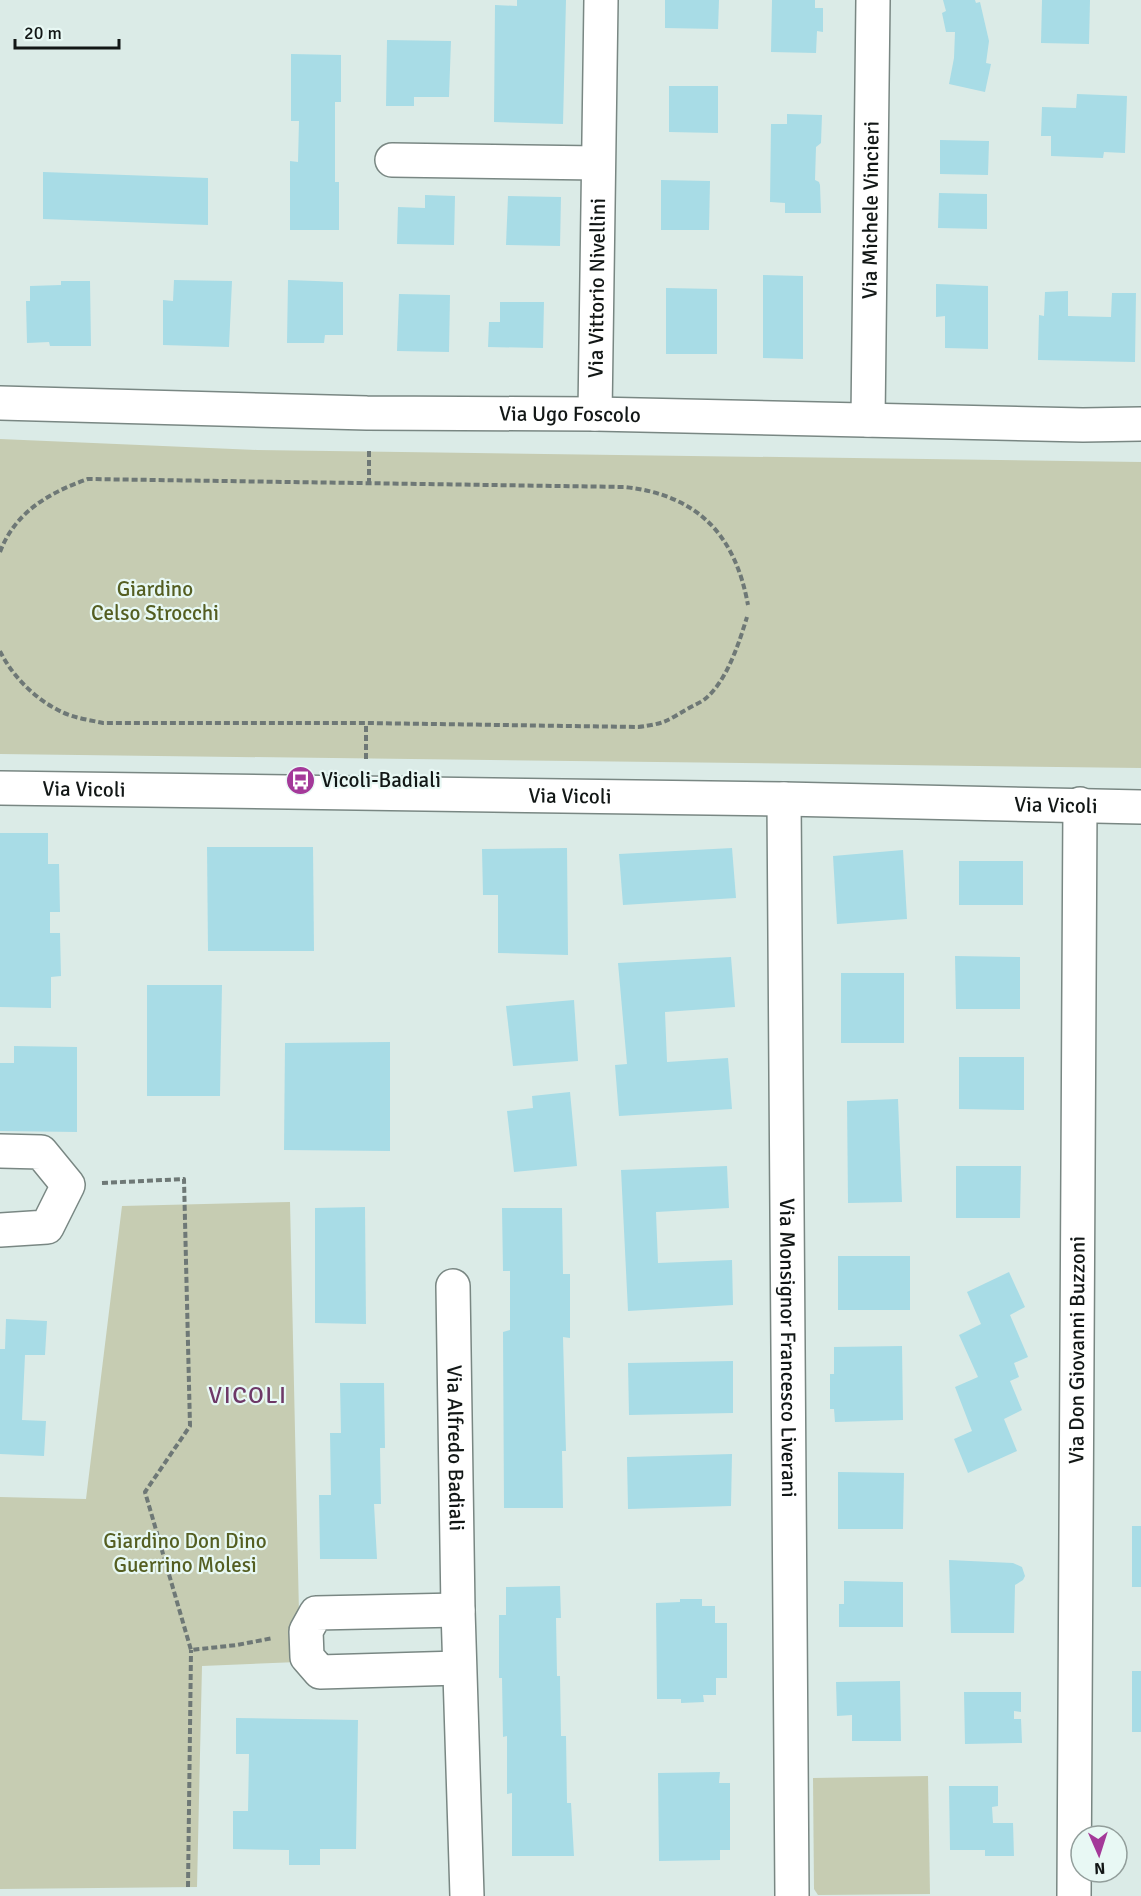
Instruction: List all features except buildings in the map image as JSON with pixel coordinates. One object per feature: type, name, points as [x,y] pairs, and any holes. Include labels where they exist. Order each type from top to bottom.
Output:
[{"type":"street","name":"Via Vittorio Nivellini","points":[[595,414],[601,0]]},
{"type":"street","name":"Via Michele Vincieri","points":[[868,420],[873,0]]},
{"type":"street","points":[[392,160],[598,162]]},
{"type":"street","name":"Via Ugo Foscolo","points":[[0,403],[367,413],[595,414],[1083,425],[1141,424]]},
{"type":"street","name":"Via Vicoli","points":[[0,788],[784,799],[1141,807]]},
{"type":"street","name":"Via Monsignor Francesco Liverani","points":[[784,799],[792,1896]]},
{"type":"street","name":"Via Don Giovanni Buzzoni","points":[[1074,1896],[1080,804]]},
{"type":"street","points":[[0,1151],[41,1152],[68,1185],[47,1227],[0,1230]]},
{"type":"street","name":"Via Alfredo Badiali","points":[[453,1286],[459,1668],[467,1896]]},
{"type":"street","points":[[458,1610],[316,1613],[306,1631],[307,1657],[320,1672],[459,1668]]},
{"type":"path","points":[[369,451],[369,484]]},
{"type":"path","points":[[0,552],[15,524],[31,507],[51,494],[88,479],[625,487],[650,489],[692,507],[724,539],[737,563],[748,604]]},
{"type":"path","points":[[0,651],[11,670],[31,691],[47,703],[63,713],[103,723],[366,723],[638,727],[657,725],[673,719],[704,700],[716,687],[735,655],[747,617]]},
{"type":"path","points":[[366,723],[366,766]]},
{"type":"path","points":[[68,1185],[184,1179],[190,1426],[146,1492],[191,1650],[188,1887]]},
{"type":"path","points":[[191,1650],[237,1645],[306,1631]]},
{"type":"green space","name":"Giardino Celso Strocchi","points":[[0,439],[257,450],[1141,462],[1141,768],[0,754]]},
{"type":"green space","name":"Giardino Don Dino Guerrino Molesi","points":[[290,1202],[299,1614],[298,1662],[202,1666],[197,1887],[0,1889],[0,1497],[86,1499],[122,1206]]},
{"type":"green space","points":[[928,1776],[930,1894],[818,1895],[814,1889],[813,1778]]},
{"type":"place","name":"Vicoli-Badiali","points":[[300,780]]},
{"type":"district","name":"VICOLI","points":[[248,1395]]}]
